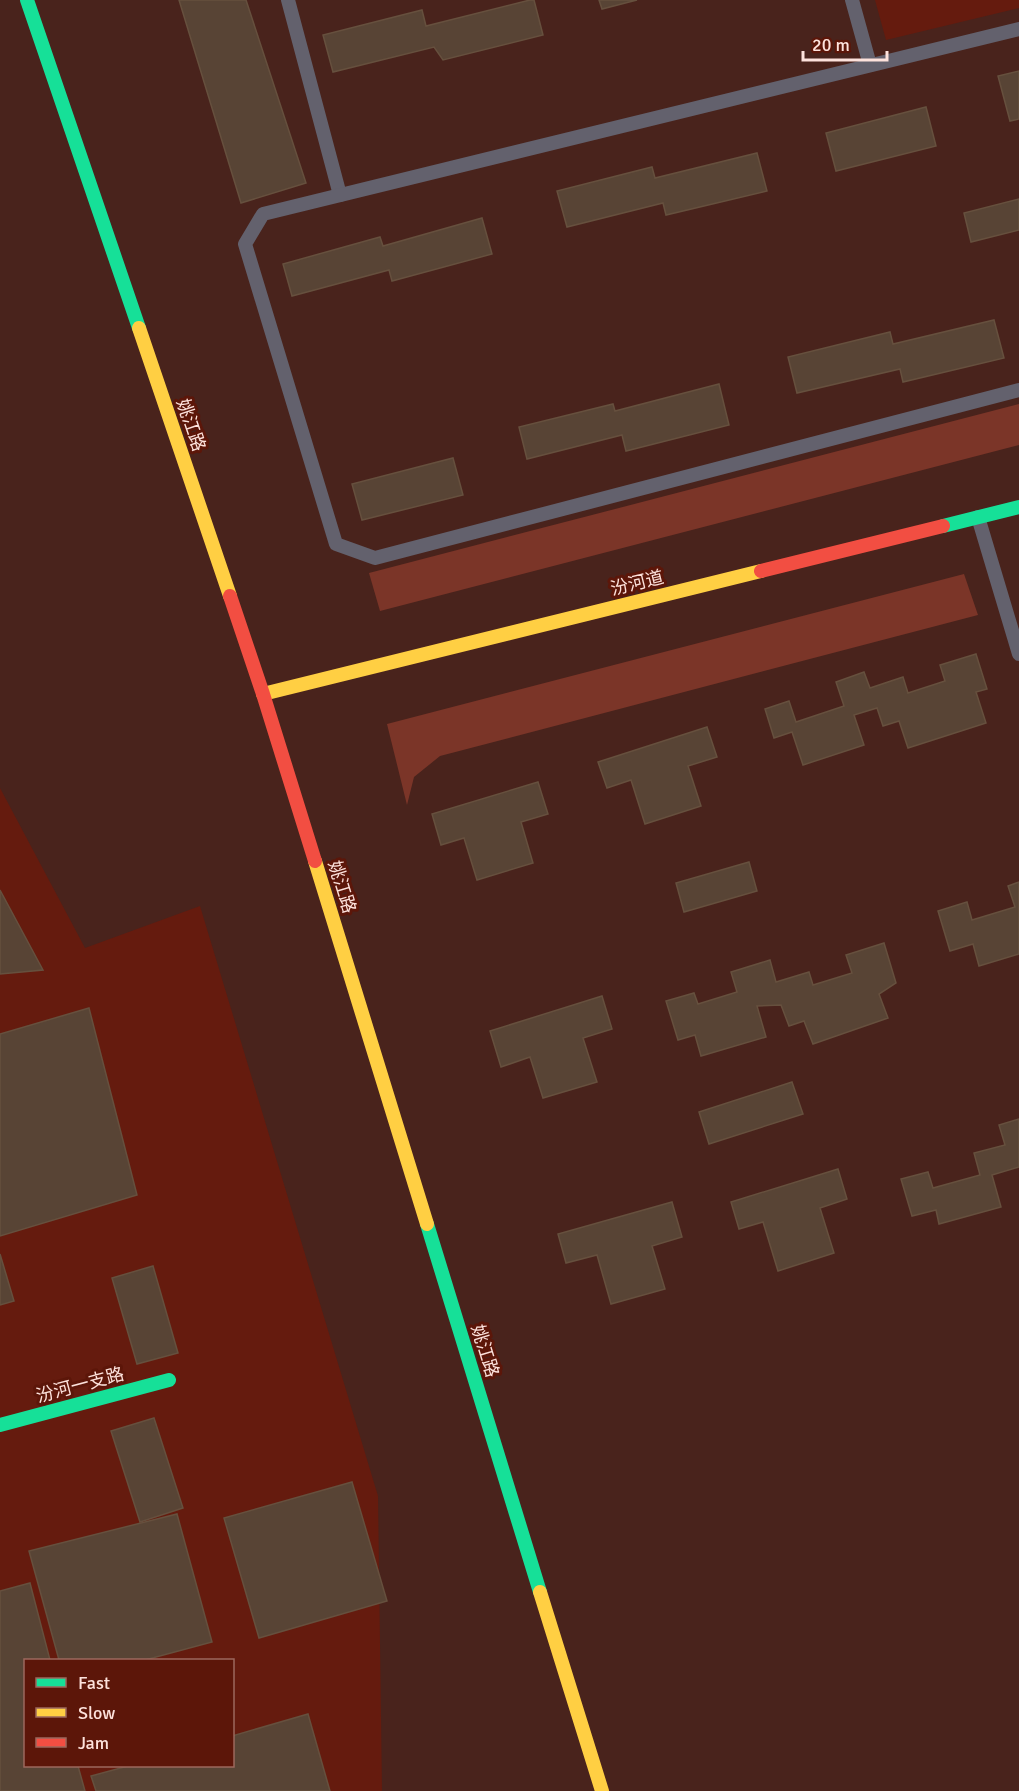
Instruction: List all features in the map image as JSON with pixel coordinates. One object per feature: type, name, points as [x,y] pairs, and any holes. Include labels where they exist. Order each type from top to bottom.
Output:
[{"type":"main road","name":"姚江路","points":[[27,0],[263,694],[602,1791]]},
{"type":"main road","name":"汾河道","points":[[263,694],[1019,507]]},
{"type":"main road","name":"汾河一支路","points":[[0,1425],[169,1380]]},
{"type":"lane","points":[[288,0],[340,195]]},
{"type":"lane","points":[[852,0],[870,65]]},
{"type":"lane","points":[[1019,29],[263,214],[245,244],[336,544],[375,558],[1019,390]]},
{"type":"lane","points":[[978,518],[1019,654]]},
{"type":"shaded area","points":[[875,0],[1019,0],[1019,8],[886,40]]},
{"type":"shaded area","points":[[1019,404],[1019,445],[380,611],[369,573]]},
{"type":"shaded area","points":[[964,574],[978,615],[440,756],[414,777],[407,805],[387,724]]},
{"type":"shaded area","points":[[0,788],[85,948],[200,906],[378,1496],[382,1791],[0,1791]]},
{"type":"building","points":[[179,0],[246,0],[306,183],[241,203]]},
{"type":"building","points":[[534,0],[543,35],[443,60],[434,47],[333,72],[323,35],[422,10],[426,26]]},
{"type":"building","points":[[599,0],[637,0],[602,9]]},
{"type":"building","points":[[1019,71],[1019,119],[1010,121],[998,76]]},
{"type":"building","points":[[926,107],[936,146],[836,171],[826,133]]},
{"type":"building","points":[[757,153],[767,191],[666,215],[663,203],[567,227],[557,191],[652,167],[655,178]]},
{"type":"building","points":[[1019,199],[1019,230],[971,242],[964,213]]},
{"type":"building","points":[[482,218],[492,254],[392,281],[389,270],[292,296],[283,264],[380,237],[383,246]]},
{"type":"building","points":[[994,320],[1004,358],[903,382],[900,369],[797,393],[788,357],[890,332],[893,344]]},
{"type":"building","points":[[719,384],[729,425],[626,451],[622,435],[527,459],[519,427],[613,404],[615,411]]},
{"type":"building","points":[[453,458],[463,495],[362,520],[352,484]]},
{"type":"building","points":[[976,654],[987,689],[976,692],[986,723],[908,748],[899,721],[883,726],[877,708],[854,715],[864,745],[803,765],[792,732],[774,738],[765,709],[789,701],[796,722],[844,706],[836,682],[864,672],[870,688],[903,677],[908,693],[945,681],[940,665]]},
{"type":"building","points":[[707,727],[717,757],[688,766],[701,806],[645,824],[631,780],[607,788],[598,762]]},
{"type":"building","points":[[538,782],[548,814],[521,822],[533,863],[477,880],[464,838],[441,845],[432,814]]},
{"type":"building","points":[[749,862],[757,891],[684,912],[676,883]]},
{"type":"building","points":[[1019,882],[1019,954],[979,966],[973,944],[950,951],[938,911],[967,902],[972,920],[1015,907],[1008,886]]},
{"type":"building","points":[[0,890],[43,970],[0,974]]},
{"type":"building","points":[[884,943],[896,983],[879,994],[888,1018],[813,1044],[804,1021],[789,1026],[781,1005],[757,1006],[766,1037],[701,1056],[695,1035],[678,1040],[666,1001],[694,993],[698,1004],[737,992],[731,972],[770,960],[776,982],[809,972],[813,985],[852,973],[846,955]]},
{"type":"building","points":[[602,996],[612,1029],[583,1038],[597,1082],[543,1098],[530,1057],[501,1067],[490,1031]]},
{"type":"building","points":[[89,1008],[137,1195],[0,1236],[0,1034]]},
{"type":"building","points":[[792,1082],[803,1114],[709,1144],[699,1112]]},
{"type":"building","points":[[1019,1119],[1019,1167],[992,1175],[1001,1207],[939,1224],[936,1210],[912,1216],[901,1179],[928,1172],[933,1188],[980,1175],[974,1153],[1005,1145],[999,1125]]},
{"type":"building","points":[[838,1169],[847,1199],[820,1208],[834,1253],[778,1271],[763,1222],[739,1229],[731,1202]]},
{"type":"building","points":[[672,1202],[682,1237],[652,1246],[665,1289],[611,1304],[597,1255],[566,1263],[558,1234]]},
{"type":"building","points":[[0,1254],[14,1301],[0,1305]]},
{"type":"building","points":[[153,1266],[178,1353],[137,1364],[112,1278]]},
{"type":"building","points":[[154,1418],[183,1508],[140,1522],[111,1431]]},
{"type":"building","points":[[352,1482],[387,1601],[259,1638],[224,1518]]},
{"type":"building","points":[[177,1514],[212,1642],[149,1659],[59,1659],[29,1551]]},
{"type":"building","points":[[30,1583],[50,1659],[24,1659],[24,1767],[78,1767],[85,1791],[0,1791],[0,1591]]},
{"type":"building","points":[[308,1714],[330,1791],[96,1791],[91,1776],[124,1767],[234,1767],[234,1735]]},
{"type":"traffic: fast","points":[[27,0],[139,328]]},
{"type":"traffic: fast","points":[[943,526],[1019,507]]},
{"type":"traffic: fast","points":[[427,1224],[540,1592]]},
{"type":"traffic: fast","points":[[0,1425],[169,1380]]},
{"type":"traffic: slow","points":[[139,328],[230,596]]},
{"type":"traffic: slow","points":[[263,694],[761,571]]},
{"type":"traffic: slow","points":[[315,861],[427,1224]]},
{"type":"traffic: slow","points":[[540,1592],[602,1791]]},
{"type":"traffic: jam","points":[[761,571],[943,526]]},
{"type":"traffic: jam","points":[[230,596],[315,861]]}]
